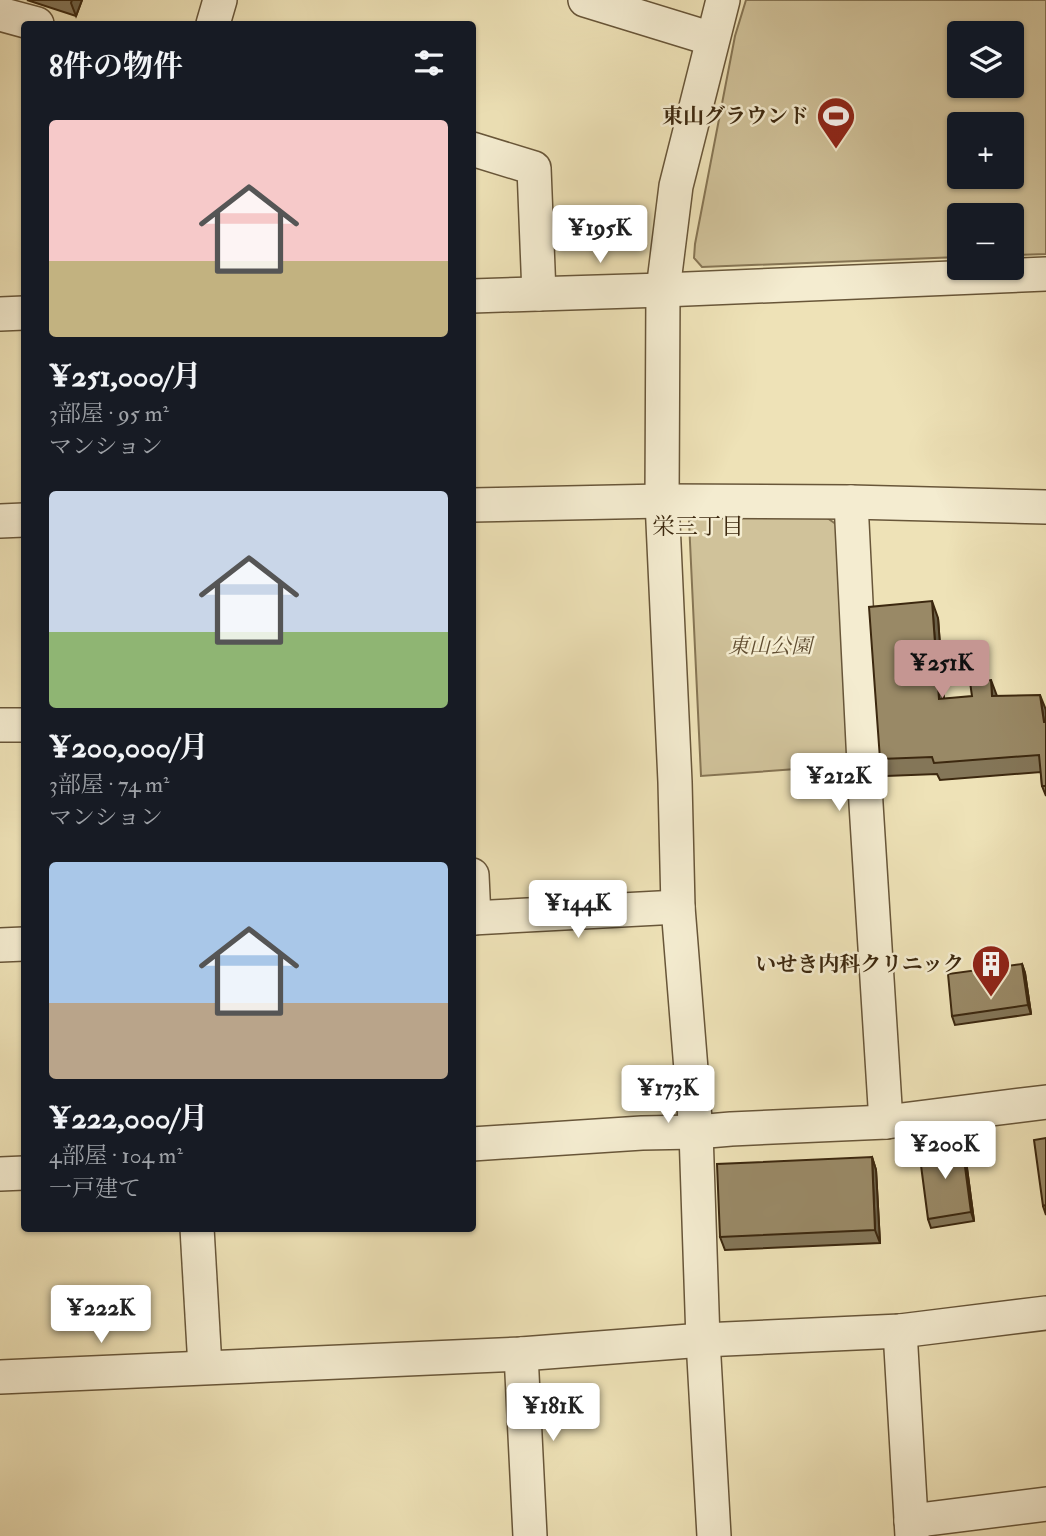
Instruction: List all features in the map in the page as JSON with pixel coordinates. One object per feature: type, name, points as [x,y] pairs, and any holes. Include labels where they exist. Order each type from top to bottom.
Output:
[{"type":"street","points":[[214,21],[220,0]]},
{"type":"street","points":[[585,0],[712,39]]},
{"type":"street","points":[[714,1536],[703,1340],[696,1132],[678,907],[662,501],[663,290],[676,186],[723,0]]},
{"type":"street","points":[[1,21],[21,23]]},
{"type":"street","points":[[476,150],[534,168],[539,294]]},
{"type":"street","points":[[476,296],[1046,274]]},
{"type":"street","points":[[0,314],[21,313]]},
{"type":"street","points":[[476,505],[662,501],[1046,507]]},
{"type":"street","points":[[851,502],[886,1122]]},
{"type":"street","points":[[0,521],[21,520]]},
{"type":"street","points":[[0,726],[21,725]]},
{"type":"street","points":[[476,918],[678,907]]},
{"type":"street","points":[[0,945],[21,944]]},
{"type":"street","points":[[476,1144],[886,1122],[1046,1102]]},
{"type":"street","points":[[0,1174],[21,1173]]},
{"type":"street","points":[[197,1232],[205,1367]]},
{"type":"street","points":[[0,1377],[521,1354],[703,1340],[900,1331],[1046,1313]]},
{"type":"street","points":[[900,1331],[911,1528],[1046,1504]]},
{"type":"street","points":[[521,1354],[524,1536]]},
{"type":"green space","name":"東山グラウンド","points":[[746,0],[1046,0],[1046,254],[1024,255],[1024,203],[947,203],[947,257],[702,267],[694,258],[735,36]]},
{"type":"green space","name":"東山公園","points":[[700,514],[823,515],[840,527],[851,765],[701,776],[689,521]]},
{"type":"building","points":[[932,601],[939,699],[972,696],[970,682],[991,680],[992,696],[1040,695],[1046,722],[1046,786],[1042,786],[1039,755],[934,763],[932,757],[880,759],[869,607]]},
{"type":"building","name":"いせき内科クリニック","points":[[1022,964],[1028,1005],[952,1016],[948,974]]},
{"type":"building","points":[[1046,1138],[1046,1205],[1043,1206],[1034,1140]]},
{"type":"building","points":[[962,1144],[971,1212],[928,1219],[919,1150]]},
{"type":"building","points":[[872,1157],[875,1230],[720,1237],[717,1164]]},
{"type":"place","name":"東山グラウンド","points":[[836,150]]},
{"type":"place","name":"いせき内科クリニック","points":[[991,998]]},
{"type":"district","name":"栄三丁目","points":[[698,526]]}]
